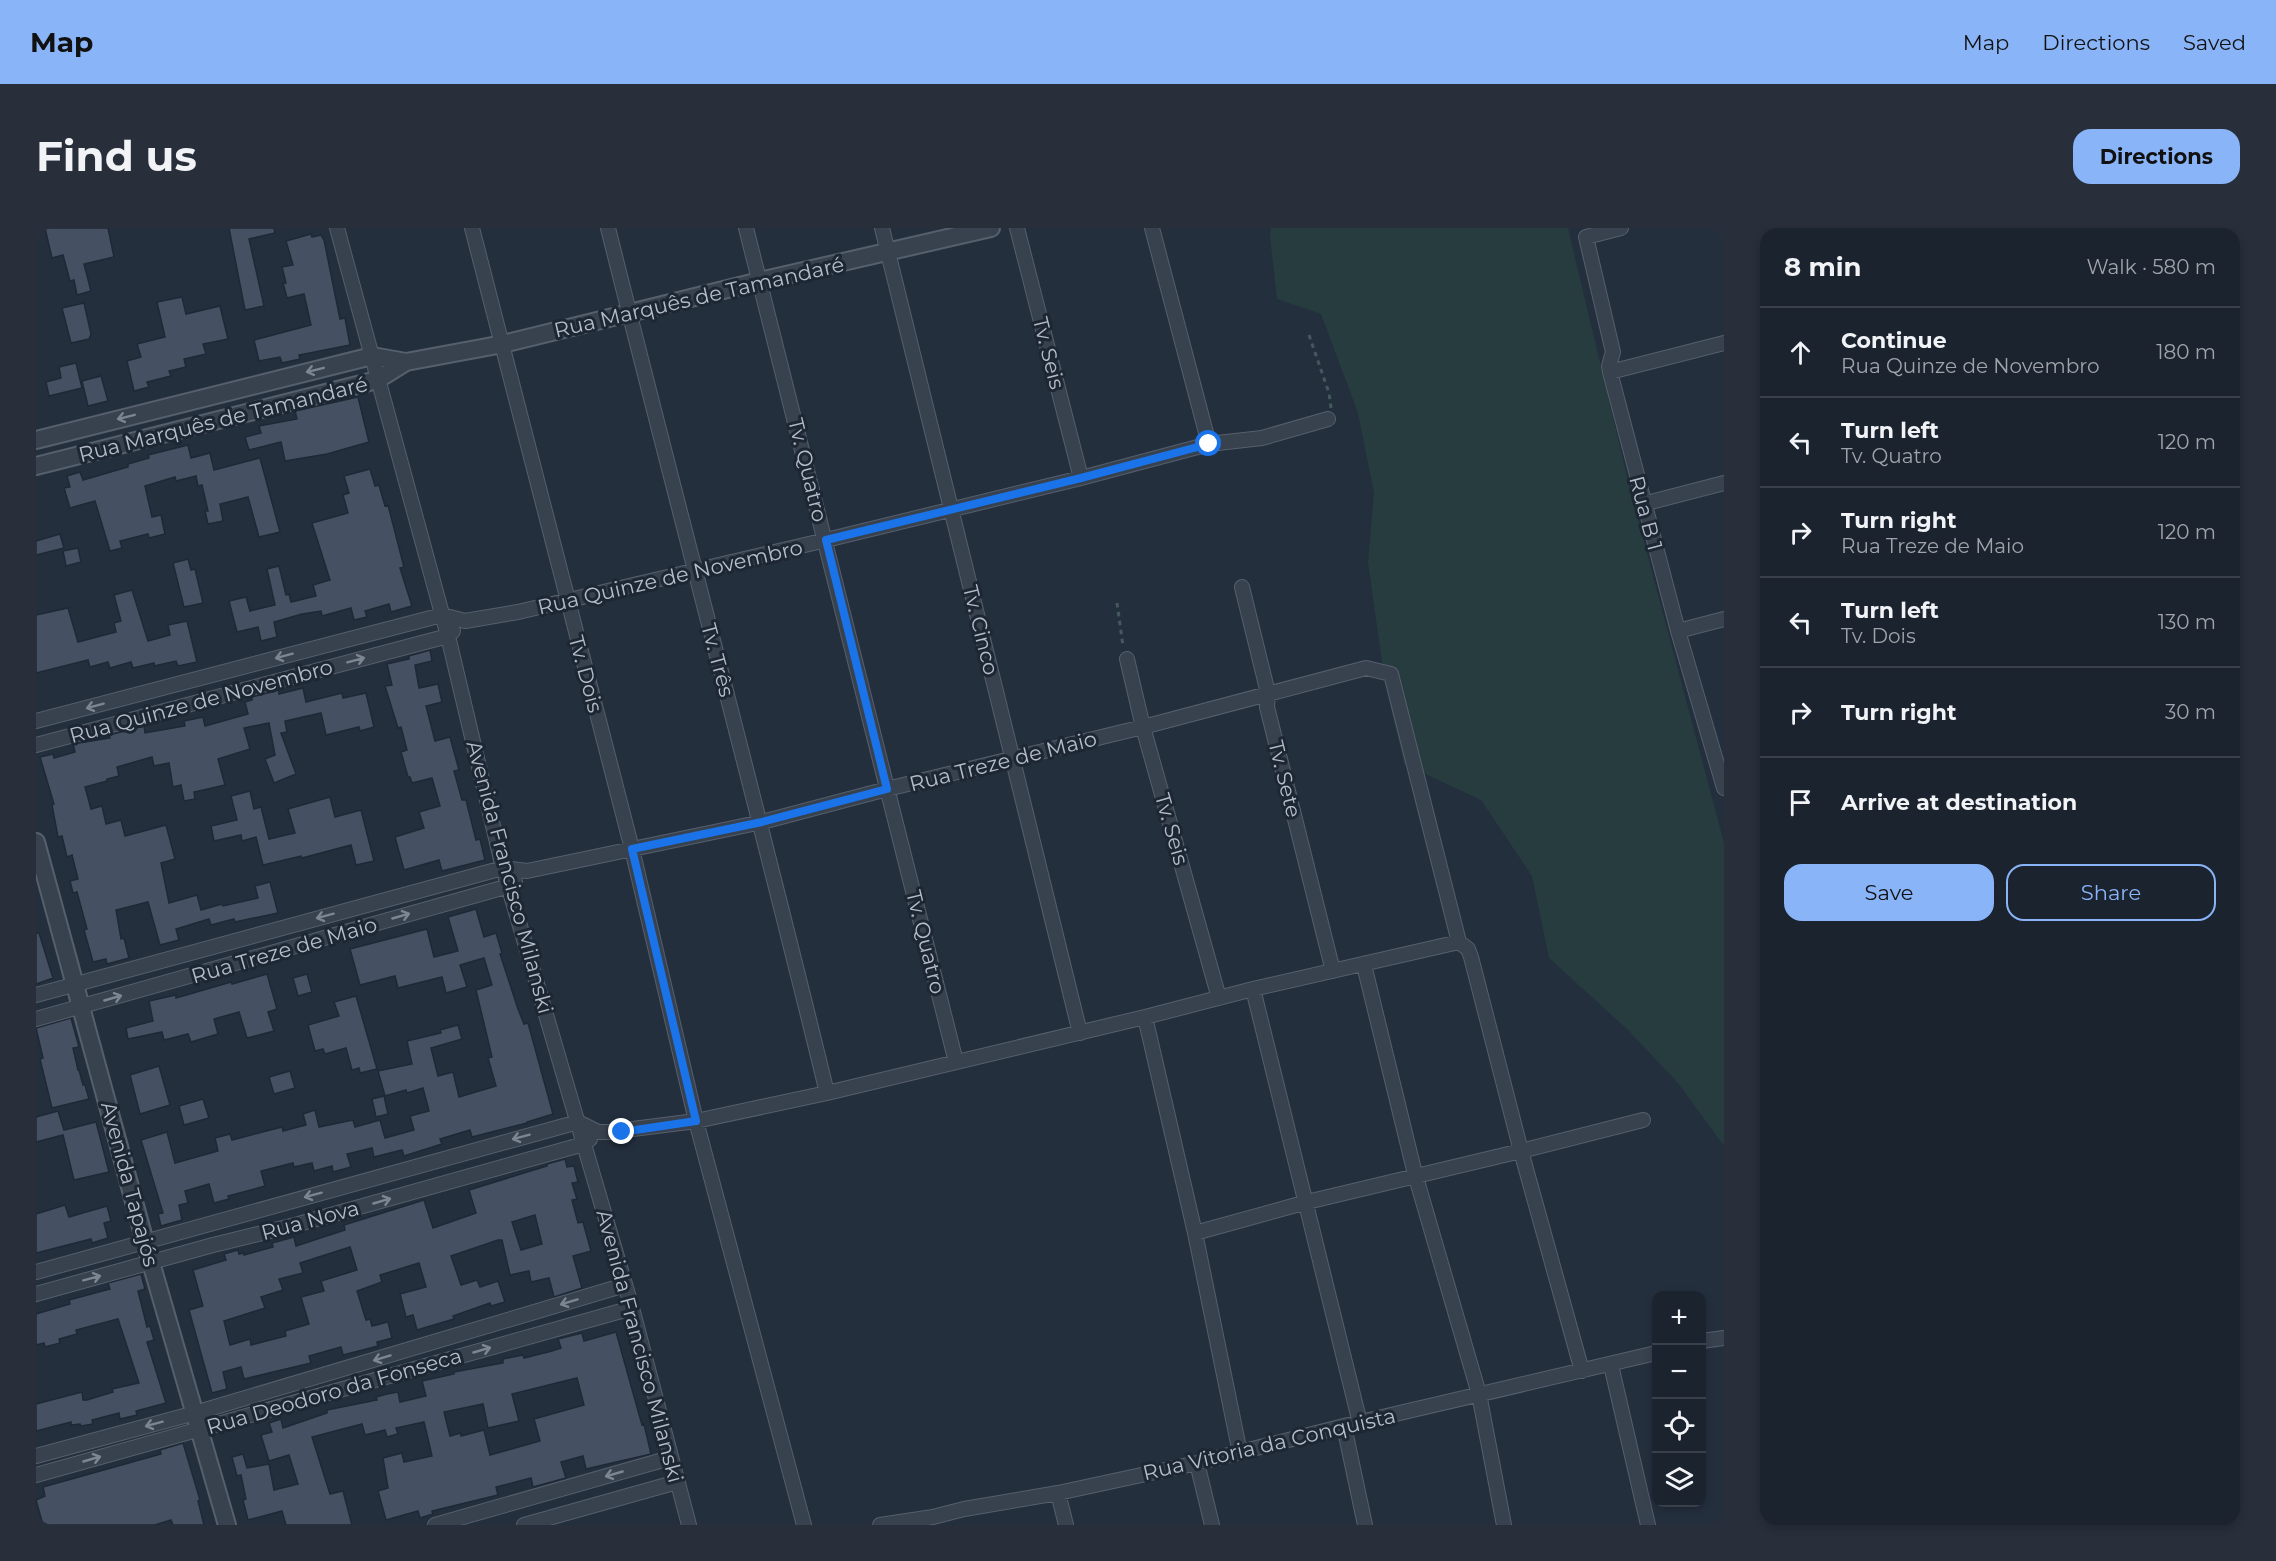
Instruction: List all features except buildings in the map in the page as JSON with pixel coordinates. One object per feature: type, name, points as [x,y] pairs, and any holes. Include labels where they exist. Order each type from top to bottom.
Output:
[{"type":"street","name":"Avenida Francisco Milanski","points":[[337,228],[448,636],[503,868],[632,1308],[689,1525]]},
{"type":"street","name":"Tv. Dois","points":[[472,228],[632,849],[696,1121],[804,1525]]},
{"type":"street","name":"Tv. Três","points":[[609,228],[694,572],[762,822],[827,1093]]},
{"type":"street","name":"Tv. Quatro","points":[[746,228],[956,1062]]},
{"type":"street","name":"Tv. Cinco","points":[[882,228],[1080,1033]]},
{"type":"street","name":"Rua Marquês de Tamandaré","points":[[36,440],[372,356],[406,362],[502,344],[991,228]]},
{"type":"street","name":"Tv. Seis","points":[[1017,228],[1081,478]]},
{"type":"street","points":[[1152,228],[1209,444]]},
{"type":"street","name":"Rua B 1","points":[[1621,228],[1586,237],[1613,352],[1609,366],[1610,372],[1678,630],[1719,756],[1724,788]]},
{"type":"street","points":[[1610,372],[1724,343]]},
{"type":"street","name":"Rua Marquês de Tamandaré","points":[[36,466],[377,380],[406,362]]},
{"type":"street","name":"Rua Quinze de Novembro","points":[[36,721],[442,615],[465,621],[567,601],[951,510],[1209,444],[1262,438],[1328,419]]},
{"type":"street","points":[[1643,504],[1724,483]]},
{"type":"street","name":"Tv. Sete","points":[[1242,587],[1268,693],[1267,707],[1333,972]]},
{"type":"street","points":[[1678,630],[1724,619]]},
{"type":"street","name":"Rua Quinze de Novembro","points":[[36,745],[448,636],[465,621]]},
{"type":"street","name":"Tv. Seis","points":[[1126,659],[1219,998]]},
{"type":"street","name":"Rua Treze de Maio","points":[[36,995],[503,868],[527,871],[762,822],[1143,727],[1366,668],[1391,674],[1460,942]]},
{"type":"street","name":"Avenida Tapajós","points":[[36,842],[151,1262],[227,1525]]},
{"type":"street","name":"Rua Treze de Maio","points":[[36,1019],[509,886],[527,871]]},
{"type":"street","points":[[578,1122],[598,1132],[622,1132],[696,1121],[827,1093],[1146,1017],[1253,989],[1460,942],[1468,949],[1471,957],[1582,1371]]},
{"type":"street","points":[[1364,965],[1415,1174],[1479,1394],[1504,1525]]},
{"type":"street","points":[[1253,989],[1360,1423]]},
{"type":"street","points":[[1146,1017],[1195,1233],[1240,1453]]},
{"type":"street","points":[[1195,1233],[1415,1174],[1642,1120]]},
{"type":"street","name":"Rua Nova","points":[[36,1272],[578,1122]]},
{"type":"street","points":[[584,1144],[598,1132]]},
{"type":"street","name":"Rua Nova","points":[[36,1294],[306,1222],[584,1144]]},
{"type":"street","name":"Rua Deodoro da Fonseca","points":[[36,1475],[198,1421],[625,1286]]},
{"type":"street","name":"Rua Deodoro da Fonseca","points":[[36,1456],[198,1421],[632,1308]]},
{"type":"street","points":[[1706,1340],[1724,1338]]},
{"type":"street","name":"Rua Vitoria da Conquista","points":[[880,1525],[934,1521],[964,1509],[1058,1494],[1240,1453],[1344,1426],[1652,1354]]},
{"type":"street","points":[[1611,1365],[1648,1525]]},
{"type":"street","points":[[1344,1426],[1365,1525]]},
{"type":"street","points":[[435,1525],[670,1458]]},
{"type":"street","points":[[1197,1463],[1212,1525]]},
{"type":"street","points":[[524,1525],[677,1482]]},
{"type":"street","points":[[1058,1494],[1066,1525]]},
{"type":"path","points":[[1309,335],[1332,405],[1328,419]]},
{"type":"path","points":[[1117,603],[1126,659]]},
{"type":"green space","points":[[1271,228],[1568,228],[1630,489],[1724,843],[1724,1146],[1678,1083],[1628,1030],[1549,958],[1532,876],[1481,800],[1404,764],[1385,683],[1368,562],[1374,493],[1358,413],[1321,314],[1277,299]]},
{"type":"route","points":[[622,1132],[696,1121],[632,849],[762,822],[887,789],[826,540],[1081,478],[1209,444]]}]
